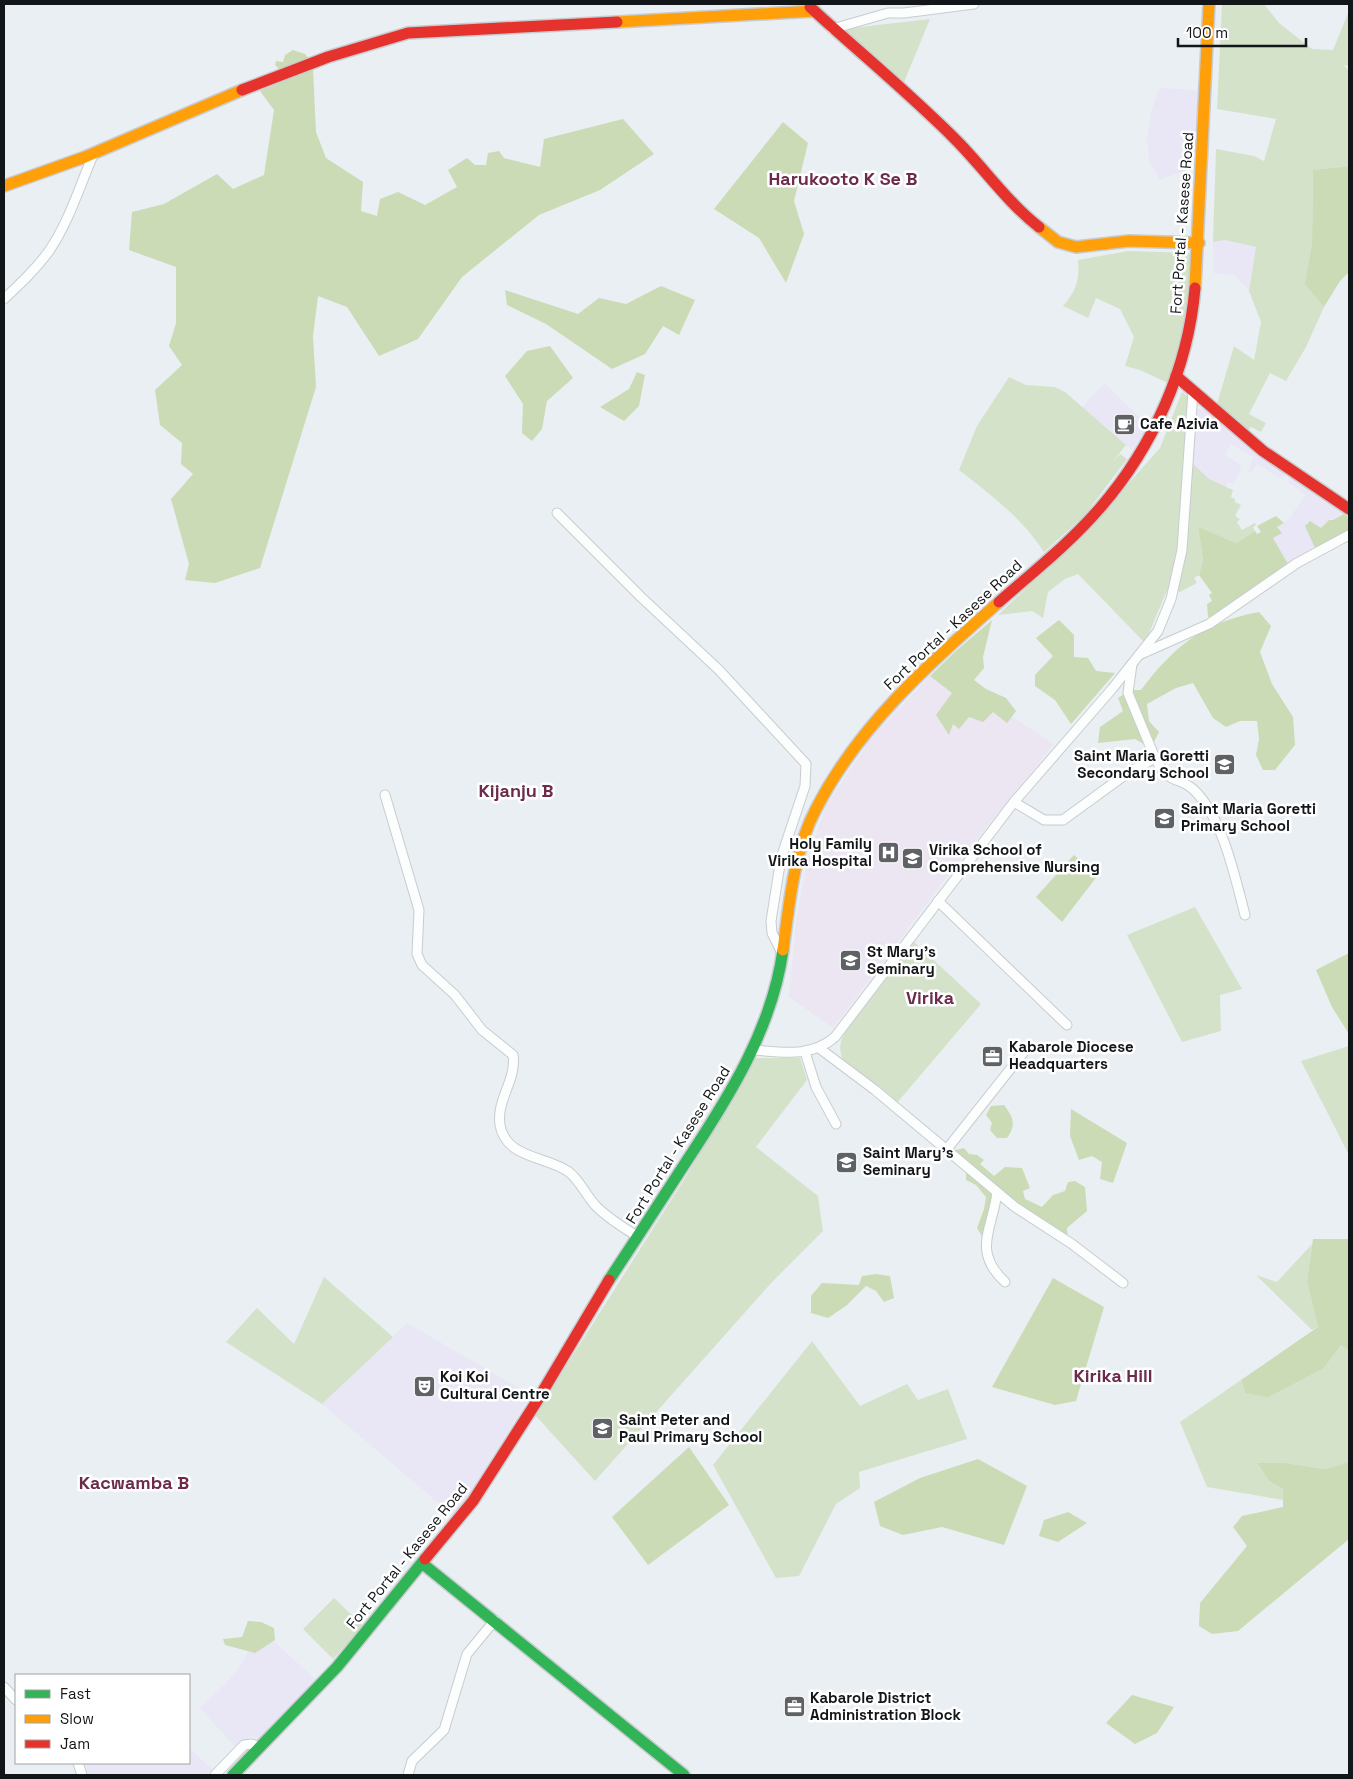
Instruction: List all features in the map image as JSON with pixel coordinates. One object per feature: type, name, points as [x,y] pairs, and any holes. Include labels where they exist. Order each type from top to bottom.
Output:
[{"type":"main road","name":"Fort Portal - Kasese Road","points":[[233,1775],[337,1667],[473,1502],[638,1237],[729,1096],[753,1050],[772,998],[782,955],[790,893],[805,837],[815,810],[853,748],[913,679],[1057,550],[1099,509],[1147,444],[1176,376],[1192,319],[1199,242],[1209,4]]},
{"type":"main road","points":[[4,186],[94,153],[218,99],[345,52],[408,34],[811,8],[832,29],[945,129],[975,159],[1018,210],[1058,242],[1076,247],[1129,241],[1199,242]]},
{"type":"main road","points":[[1176,376],[1270,456],[1349,509]]},
{"type":"main road","points":[[423,1564],[495,1620],[684,1775]]},
{"type":"street","points":[[832,29],[886,8],[904,13],[974,4]]},
{"type":"street","points":[[4,299],[29,275],[49,250],[64,224],[94,153]]},
{"type":"street","points":[[753,1050],[806,1052],[820,1048],[834,1037],[1014,802],[1112,689],[1158,631],[1171,599],[1182,550],[1192,391]]},
{"type":"street","points":[[557,513],[641,597],[719,670],[806,764],[808,770],[805,786],[781,858],[771,921],[772,932],[782,955]]},
{"type":"street","points":[[1139,655],[1209,624],[1297,563],[1349,536]]},
{"type":"street","points":[[1132,664],[1128,694],[1155,758],[1166,775],[1194,790],[1205,805],[1219,831],[1231,862],[1245,915]]},
{"type":"street","points":[[1112,689],[1128,694]]},
{"type":"street","points":[[1014,802],[1044,820],[1063,820],[1129,772],[1155,758]]},
{"type":"street","points":[[385,795],[419,910],[417,954],[422,966],[454,995],[482,1030],[512,1055],[514,1063],[501,1103],[500,1126],[504,1135],[521,1153],[570,1173],[603,1212],[638,1237]]},
{"type":"street","points":[[938,901],[1067,1025]]},
{"type":"street","points":[[820,1048],[875,1090],[997,1193],[1123,1282]]},
{"type":"street","points":[[806,1052],[816,1087],[836,1124]]},
{"type":"street","points":[[947,1149],[1023,1054]]},
{"type":"street","points":[[997,1193],[994,1214],[985,1245],[986,1254],[991,1266],[1005,1282]]},
{"type":"street","points":[[408,1775],[412,1761],[444,1730],[467,1654],[495,1620]]},
{"type":"street","points":[[4,1687],[15,1699]]},
{"type":"street","points":[[215,1775],[244,1746],[252,1744],[259,1748]]},
{"type":"shaded area","points":[[1159,89],[1203,91],[1200,165],[1160,180],[1149,161],[1147,140],[1151,112]]},
{"type":"shaded area","points":[[1225,240],[1256,247],[1249,291],[1235,275],[1213,273],[1213,242]]},
{"type":"shaded area","points":[[1105,383],[1145,423],[1147,428],[1132,450],[1081,408]]},
{"type":"shaded area","points":[[1203,408],[1286,474],[1282,479],[1257,464],[1251,473],[1248,472],[1253,457],[1231,444],[1225,454],[1242,466],[1234,484],[1228,482],[1226,487],[1209,479],[1193,464],[1197,409]]},
{"type":"shaded area","points":[[1290,477],[1344,514],[1333,520],[1330,518],[1321,528],[1310,521],[1305,526],[1316,550],[1288,564],[1273,538],[1281,533],[1277,527],[1289,519],[1306,495],[1287,482]]},
{"type":"shaded area","name":"Holy Family Virika Hospital","points":[[930,676],[995,706],[1054,744],[948,875],[833,1028],[789,997],[796,921],[807,861],[826,805],[873,736]]},
{"type":"shaded area","points":[[407,1323],[531,1395],[455,1517],[322,1404]]},
{"type":"shaded area","points":[[265,1633],[315,1679],[260,1742],[252,1735],[236,1748],[200,1708],[237,1671],[252,1645]]},
{"type":"shaded area","points":[[190,1749],[213,1770],[207,1775],[88,1775],[85,1764],[190,1764]]},
{"type":"green space","points":[[1222,4],[1264,4],[1279,23],[1312,49],[1333,50],[1349,11],[1349,66],[1344,65],[1349,71],[1349,166],[1313,170],[1312,244],[1306,284],[1324,307],[1306,347],[1286,381],[1270,373],[1249,414],[1266,423],[1261,432],[1251,427],[1247,431],[1217,404],[1234,346],[1254,360],[1261,322],[1249,291],[1256,247],[1225,240],[1213,242],[1216,149],[1254,156],[1264,161],[1276,119],[1217,109]]},
{"type":"green space","points":[[930,19],[902,87],[843,29]]},
{"type":"green space","points":[[293,50],[305,54],[313,63],[284,74],[275,65],[276,61],[283,62],[285,55]]},
{"type":"green space","points":[[313,69],[316,132],[326,158],[363,182],[361,211],[377,216],[380,199],[398,192],[425,205],[457,187],[448,170],[467,158],[475,165],[486,165],[488,153],[499,151],[504,158],[540,167],[544,139],[623,119],[654,154],[600,190],[539,215],[462,277],[418,339],[379,356],[347,307],[318,296],[313,336],[316,387],[260,568],[215,583],[185,580],[189,564],[171,499],[193,474],[181,464],[182,443],[160,425],[155,390],[182,365],[169,346],[176,323],[176,267],[129,250],[132,212],[164,204],[217,174],[233,189],[264,175],[274,110],[260,91]]},
{"type":"green space","points":[[783,122],[808,143],[794,201],[804,234],[786,283],[759,238],[714,209]]},
{"type":"green space","points":[[1349,166],[1349,272],[1340,281],[1324,307],[1305,284],[1312,244],[1313,170]]},
{"type":"green space","points":[[1128,251],[1192,253],[1191,297],[1170,384],[1140,370],[1125,366],[1134,337],[1120,309],[1096,298],[1088,318],[1063,306],[1076,285],[1078,260]]},
{"type":"green space","points":[[661,286],[695,300],[679,335],[663,326],[645,354],[612,369],[546,324],[507,305],[505,290],[578,314],[599,298],[626,304]]},
{"type":"green space","points":[[550,346],[573,378],[547,401],[542,429],[532,441],[522,433],[523,404],[505,376],[527,351]]},
{"type":"green space","points":[[637,372],[645,375],[639,406],[624,421],[600,407],[629,389]]},
{"type":"green space","points":[[1009,377],[1026,385],[1055,387],[1065,392],[1126,445],[1113,461],[1120,454],[1127,459],[1084,516],[1044,552],[1016,518],[959,470],[977,426]]},
{"type":"green space","points":[[1182,392],[1187,396],[1188,408],[1181,517],[1173,576],[1147,638],[1143,641],[1078,574],[1065,579],[1048,592],[1043,618],[1032,611],[998,615],[1088,529],[1160,448]]},
{"type":"green space","points":[[1193,464],[1209,479],[1233,490],[1231,497],[1241,505],[1235,516],[1240,519],[1237,522],[1242,530],[1255,523],[1256,525],[1253,527],[1255,531],[1236,543],[1198,528],[1203,560],[1199,575],[1194,578],[1197,583],[1180,592],[1177,590]]},
{"type":"green space","points":[[1344,514],[1349,518],[1349,532],[1316,550],[1305,526],[1310,521],[1321,528],[1329,520]]},
{"type":"green space","points":[[1276,516],[1284,523],[1277,527],[1282,533],[1273,538],[1288,564],[1211,618],[1208,617],[1207,604],[1212,601],[1209,595],[1212,593],[1199,575],[1203,560],[1198,527],[1236,543],[1255,531],[1257,534],[1261,532],[1257,526]]},
{"type":"green space","points":[[1259,612],[1271,626],[1260,652],[1272,684],[1293,717],[1295,745],[1275,770],[1263,770],[1256,755],[1259,739],[1257,721],[1240,721],[1226,727],[1213,718],[1193,683],[1176,688],[1147,704],[1149,721],[1159,732],[1151,748],[1135,739],[1098,743],[1100,727],[1123,711],[1118,698],[1130,690],[1141,690],[1153,674],[1178,649],[1206,629],[1239,616]]},
{"type":"green space","points":[[992,620],[983,657],[984,668],[974,680],[986,689],[1006,698],[1016,711],[1007,723],[993,712],[983,722],[969,717],[959,729],[953,724],[949,735],[936,715],[952,693],[930,676]]},
{"type":"green space","points":[[1059,620],[1074,635],[1074,657],[1088,658],[1096,671],[1115,673],[1071,724],[1055,700],[1035,686],[1035,675],[1053,656],[1036,638]]},
{"type":"green space","points":[[1074,855],[1098,875],[1062,922],[1036,897]]},
{"type":"green space","points":[[1195,907],[1242,989],[1220,995],[1221,1031],[1182,1042],[1127,935]]},
{"type":"green space","points":[[913,941],[981,1004],[896,1104],[843,1061],[840,1045],[852,1019]]},
{"type":"green space","points":[[1349,953],[1349,1034],[1332,1007],[1316,970]]},
{"type":"green space","points":[[1349,1046],[1349,1155],[1301,1061]]},
{"type":"green space","points":[[755,1058],[800,1058],[807,1080],[756,1147],[818,1196],[823,1231],[773,1281],[595,1481],[535,1415],[685,1178]]},
{"type":"green space","points":[[1004,1105],[1012,1117],[1013,1125],[1007,1138],[997,1138],[990,1130],[992,1123],[986,1115],[991,1106]]},
{"type":"green space","points":[[1071,1109],[1127,1143],[1113,1183],[1100,1179],[1102,1162],[1092,1156],[1079,1160],[1070,1136]]},
{"type":"green space","points":[[964,1148],[969,1154],[977,1155],[984,1160],[980,1164],[994,1176],[1005,1167],[1022,1168],[1030,1188],[1023,1191],[1025,1199],[1042,1207],[1053,1195],[1065,1191],[1068,1182],[1075,1181],[1085,1187],[1087,1211],[1067,1228],[1068,1239],[1015,1204],[952,1151]]},
{"type":"green space","points":[[966,1170],[994,1193],[983,1238],[977,1228],[986,1197],[976,1185],[966,1180]]},
{"type":"green space","points":[[1313,1239],[1349,1239],[1349,1351],[1341,1345],[1324,1368],[1268,1397],[1245,1393],[1241,1380],[1318,1327],[1307,1281]]},
{"type":"green space","points":[[1312,1244],[1307,1281],[1318,1327],[1312,1330],[1256,1275],[1277,1282]]},
{"type":"green space","points":[[876,1274],[890,1276],[894,1298],[884,1302],[876,1291],[866,1286],[847,1305],[828,1318],[811,1313],[811,1296],[822,1283],[859,1285],[862,1276]]},
{"type":"green space","points":[[324,1277],[393,1337],[322,1404],[226,1342],[257,1308],[294,1344]]},
{"type":"green space","points":[[1053,1278],[1104,1307],[1076,1401],[1055,1405],[992,1387]]},
{"type":"green space","points":[[812,1341],[860,1406],[907,1384],[918,1400],[948,1389],[967,1439],[859,1472],[860,1488],[836,1504],[799,1576],[776,1578],[713,1465]]},
{"type":"green space","points":[[1341,1345],[1349,1351],[1349,1462],[1326,1469],[1285,1463],[1257,1463],[1269,1481],[1283,1489],[1283,1500],[1207,1487],[1180,1422],[1241,1380],[1245,1393],[1324,1368]]},
{"type":"green space","points":[[689,1447],[729,1505],[648,1565],[612,1517]]},
{"type":"green space","points":[[978,1459],[1027,1486],[1004,1545],[942,1527],[903,1535],[880,1526],[874,1502],[920,1478]]},
{"type":"green space","points":[[1349,1462],[1349,1539],[1238,1631],[1212,1634],[1199,1626],[1200,1603],[1247,1546],[1233,1527],[1242,1516],[1283,1507],[1283,1489],[1269,1481],[1257,1463],[1285,1463],[1326,1469]]},
{"type":"green space","points":[[1068,1512],[1087,1523],[1058,1542],[1039,1536],[1044,1520]]},
{"type":"green space","points":[[334,1598],[363,1626],[333,1659],[303,1629]]},
{"type":"green space","points":[[248,1621],[261,1622],[274,1628],[275,1640],[255,1653],[225,1645],[223,1639],[242,1637]]},
{"type":"green space","points":[[1132,1695],[1174,1707],[1157,1733],[1135,1744],[1106,1723]]},
{"type":"traffic: fast","points":[[609,1280],[733,1087],[759,1035],[777,979],[783,950]]},
{"type":"traffic: fast","points":[[233,1775],[337,1667],[425,1559]]},
{"type":"traffic: fast","points":[[423,1564],[684,1775]]},
{"type":"traffic: slow","points":[[1195,288],[1209,4]]},
{"type":"traffic: slow","points":[[617,22],[815,11]]},
{"type":"traffic: slow","points":[[4,186],[85,157],[242,90]]},
{"type":"traffic: slow","points":[[1039,227],[1058,242],[1076,247],[1129,241],[1199,243]]},
{"type":"traffic: slow","points":[[783,950],[797,860],[802,842],[816,809],[833,779],[874,723],[897,697],[999,602]]},
{"type":"traffic: jam","points":[[810,7],[938,122],[966,150],[1016,207],[1039,227]]},
{"type":"traffic: jam","points":[[242,90],[328,57],[408,33],[617,22]]},
{"type":"traffic: jam","points":[[999,602],[1051,557],[1088,521],[1119,484],[1136,459],[1152,433],[1176,377],[1185,348],[1195,288]]},
{"type":"traffic: jam","points":[[1176,376],[1263,451],[1349,509]]},
{"type":"traffic: jam","points":[[425,1559],[473,1501],[537,1401],[609,1280]]},
{"type":"place","name":"Cafe Azivia","points":[[1124,424]]},
{"type":"place","name":"Saint Maria Goretti Secondary School","points":[[1225,765]]},
{"type":"place","name":"Saint Maria Goretti Primary School","points":[[1165,818]]},
{"type":"place","name":"Holy Family Virika Hospital","points":[[888,853]]},
{"type":"place","name":"Virika School of Comprehensive Nursing","points":[[913,859]]},
{"type":"place","name":"St Mary's Seminary","points":[[851,961]]},
{"type":"place","name":"Kabarole Diocese Headquarters","points":[[993,1056]]},
{"type":"place","name":"Saint Mary's Seminary","points":[[847,1162]]},
{"type":"place","name":"Koi Koi Cultural Centre","points":[[424,1386]]},
{"type":"place","name":"Saint Peter and Paul Primary School","points":[[603,1429]]},
{"type":"place","name":"Kabarole District Administration Block","points":[[794,1707]]},
{"type":"district","name":"Harukooto K Se B","points":[[843,179]]},
{"type":"district","name":"Kijanju B","points":[[516,791]]},
{"type":"district","name":"Virika","points":[[930,998]]},
{"type":"district","name":"Kirika Hill","points":[[1113,1376]]},
{"type":"district","name":"Kacwamba B","points":[[134,1483]]}]
